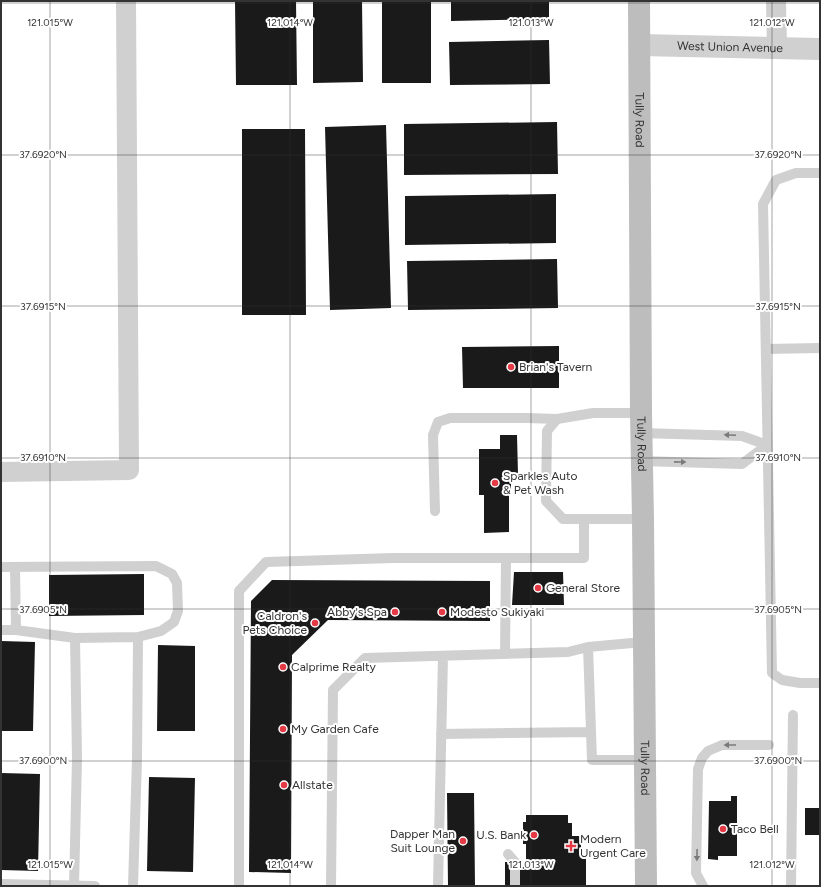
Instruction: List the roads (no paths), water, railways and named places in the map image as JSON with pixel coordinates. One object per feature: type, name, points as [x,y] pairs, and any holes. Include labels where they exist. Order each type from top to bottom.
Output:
[{"type":"main road","name":"Tully Road","points":[[639,1],[641,423],[646,886]]},
{"type":"street","points":[[1,472],[128,470],[126,1]]},
{"type":"street","points":[[776,1],[777,48]]},
{"type":"street","name":"West Union Avenue","points":[[640,45],[820,49]]},
{"type":"lane","points":[[820,173],[796,173],[776,180],[763,204],[772,673],[782,680],[800,683],[820,683]]},
{"type":"lane","points":[[766,349],[820,348]]},
{"type":"lane","points":[[435,511],[433,434],[438,422],[450,418],[557,419],[593,413],[641,423],[742,436],[767,445]]},
{"type":"lane","points":[[557,419],[547,431],[546,501],[564,519],[643,519]]},
{"type":"lane","points":[[642,462],[742,464],[767,445]]},
{"type":"lane","points":[[239,886],[239,591],[266,562],[393,558],[584,558],[584,519]]},
{"type":"lane","points":[[505,654],[506,558]]},
{"type":"lane","points":[[1,567],[156,566],[172,574],[177,583],[178,611],[174,622],[161,631],[138,637],[75,638],[16,630],[1,630]]},
{"type":"lane","points":[[15,567],[16,630]]},
{"type":"lane","points":[[133,886],[137,759],[138,637]]},
{"type":"lane","points":[[74,886],[77,759],[75,638]]},
{"type":"lane","points":[[331,886],[333,690],[364,658],[568,652],[588,647],[643,642]]},
{"type":"lane","points":[[588,647],[592,760],[645,760]]},
{"type":"lane","points":[[438,886],[443,656]]},
{"type":"lane","points":[[791,886],[793,716]]},
{"type":"lane","points":[[441,734],[591,732]]},
{"type":"lane","points":[[703,886],[696,873],[698,769],[702,758],[708,751],[722,745],[769,745]]},
{"type":"lane","points":[[508,854],[515,862],[515,886]]},
{"type":"lane","points":[[1,884],[95,886]]},
{"type":"place","name":"Brian's Tavern","points":[[511,367]]},
{"type":"place","name":"Sparkles Auto & Pet Wash","points":[[495,483]]},
{"type":"place","name":"General Store","points":[[538,588]]},
{"type":"place","name":"Abby's Spa","points":[[395,612]]},
{"type":"place","name":"Modesto Sukiyaki","points":[[442,612]]},
{"type":"place","name":"Caldron's Pets Choice","points":[[315,623]]},
{"type":"place","name":"Calprime Realty","points":[[283,667]]},
{"type":"place","name":"My Garden Cafe","points":[[283,729]]},
{"type":"place","name":"Allstate","points":[[284,785]]},
{"type":"place","name":"Taco Bell","points":[[723,829]]},
{"type":"place","name":"U.S. Bank","points":[[534,835]]},
{"type":"place","name":"Dapper Man Suit Lounge","points":[[463,841]]},
{"type":"place","name":"Modern Urgent Care","points":[[571,846]]}]
